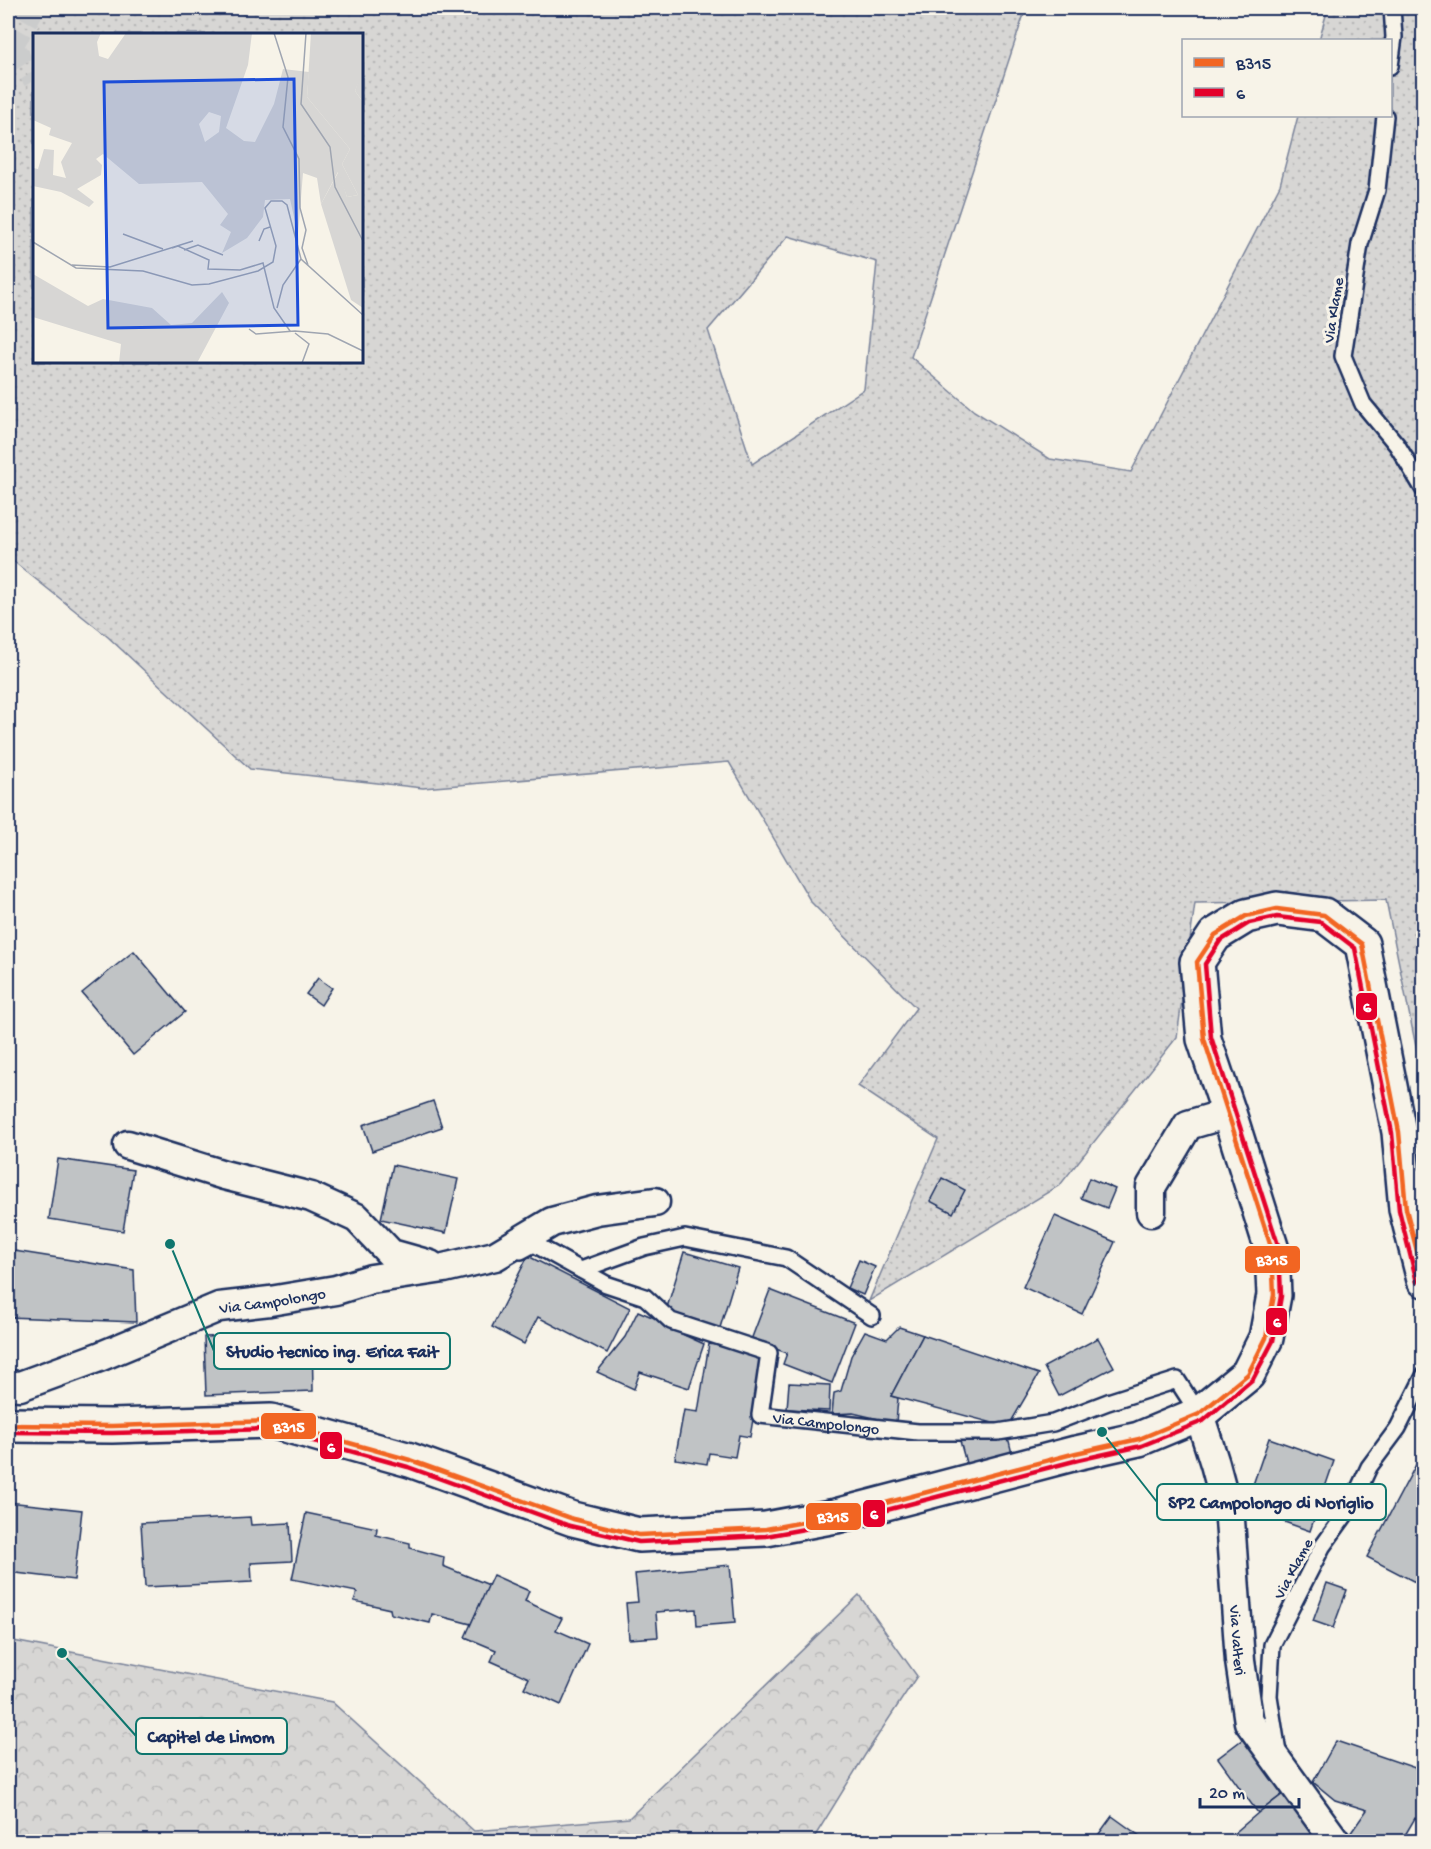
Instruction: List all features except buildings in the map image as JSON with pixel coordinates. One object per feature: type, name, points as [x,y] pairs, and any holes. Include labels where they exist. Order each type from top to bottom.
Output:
[{"type":"main road","points":[[8,1425],[112,1426],[270,1421],[410,1460],[573,1519],[639,1535],[766,1529],[836,1515],[1139,1439],[1199,1414],[1248,1374],[1266,1338],[1274,1294],[1272,1250],[1204,1039],[1197,962],[1215,935],[1246,916],[1276,909],[1323,915],[1362,944],[1399,1132],[1406,1209],[1424,1280]]},
{"type":"street","points":[[1151,1212],[1151,1187],[1188,1125],[1229,1113]]},
{"type":"street","points":[[128,1145],[224,1175],[311,1197],[357,1218],[391,1254],[444,1269]]},
{"type":"street","name":"Via Campolongo","points":[[8,1385],[21,1386],[99,1357],[219,1306],[270,1301],[336,1290],[371,1279],[444,1269],[495,1256],[552,1222],[597,1210],[654,1202]]},
{"type":"street","name":"Via Valteri","points":[[1199,1414],[1230,1520],[1240,1661],[1249,1722],[1336,1842]]},
{"type":"lane","points":[[1392,8],[1394,37],[1392,52]]},
{"type":"lane","name":"Via Klame","points":[[1385,117],[1377,190],[1360,244],[1343,356],[1363,404],[1397,445],[1424,489]]},
{"type":"lane","points":[[581,1270],[644,1247],[685,1238],[786,1258],[872,1316]]},
{"type":"lane","name":"Via Campolongo","points":[[495,1256],[513,1255],[534,1244],[606,1284],[645,1297],[671,1320],[769,1353],[760,1415],[918,1432],[998,1432],[1053,1423],[1108,1402],[1177,1380],[1199,1414]]},
{"type":"lane","name":"Via Klame","points":[[1279,1762],[1269,1696],[1272,1645],[1323,1547],[1350,1508],[1369,1467],[1398,1428],[1424,1376]]},
{"type":"green space","points":[[8,8],[1026,8],[911,357],[974,411],[1050,459],[1131,472],[1280,185],[1298,117],[1392,117],[1392,39],[1319,39],[1328,8],[1423,8],[1423,1081],[1386,900],[1195,903],[1177,1037],[1060,1185],[869,1301],[938,1139],[858,1086],[916,1008],[811,902],[729,762],[423,788],[250,769],[108,637],[8,557]],"holes":[[[788,236],[877,262],[864,389],[752,464],[708,330]]]},
{"type":"green space","points":[[859,1595],[917,1676],[812,1841],[8,1841],[8,1640],[332,1702],[474,1831],[629,1818]]},
{"type":"tunnel","points":[[8,47],[12,46],[34,8]]},
{"type":"tunnel","points":[[12,46],[33,78]]},
{"type":"transit line","name":"B315","points":[[8,1425],[112,1426],[271,1421],[410,1460],[573,1519],[639,1535],[766,1529],[836,1516],[1076,1453],[1139,1439],[1199,1414],[1248,1374],[1266,1338],[1274,1295],[1272,1250],[1204,1039],[1197,962],[1215,935],[1246,916],[1277,909],[1324,915],[1362,944],[1399,1132],[1406,1209],[1424,1278]]},
{"type":"transit line","name":"6","points":[[8,1432],[112,1433],[270,1429],[408,1467],[570,1526],[639,1542],[766,1536],[837,1523],[1078,1460],[1141,1446],[1203,1421],[1253,1379],[1273,1341],[1281,1296],[1279,1248],[1211,1037],[1205,964],[1220,941],[1249,923],[1277,917],[1321,922],[1355,948],[1392,1133],[1399,1210],[1417,1282]]},
{"type":"place","name":"Studio tecnico ing. Erica Fait","points":[[170,1244]]},
{"type":"place","name":"SP2 Campolongo di Noriglio","points":[[1102,1432]]},
{"type":"place","name":"Capitel de Limom","points":[[62,1653]]}]
